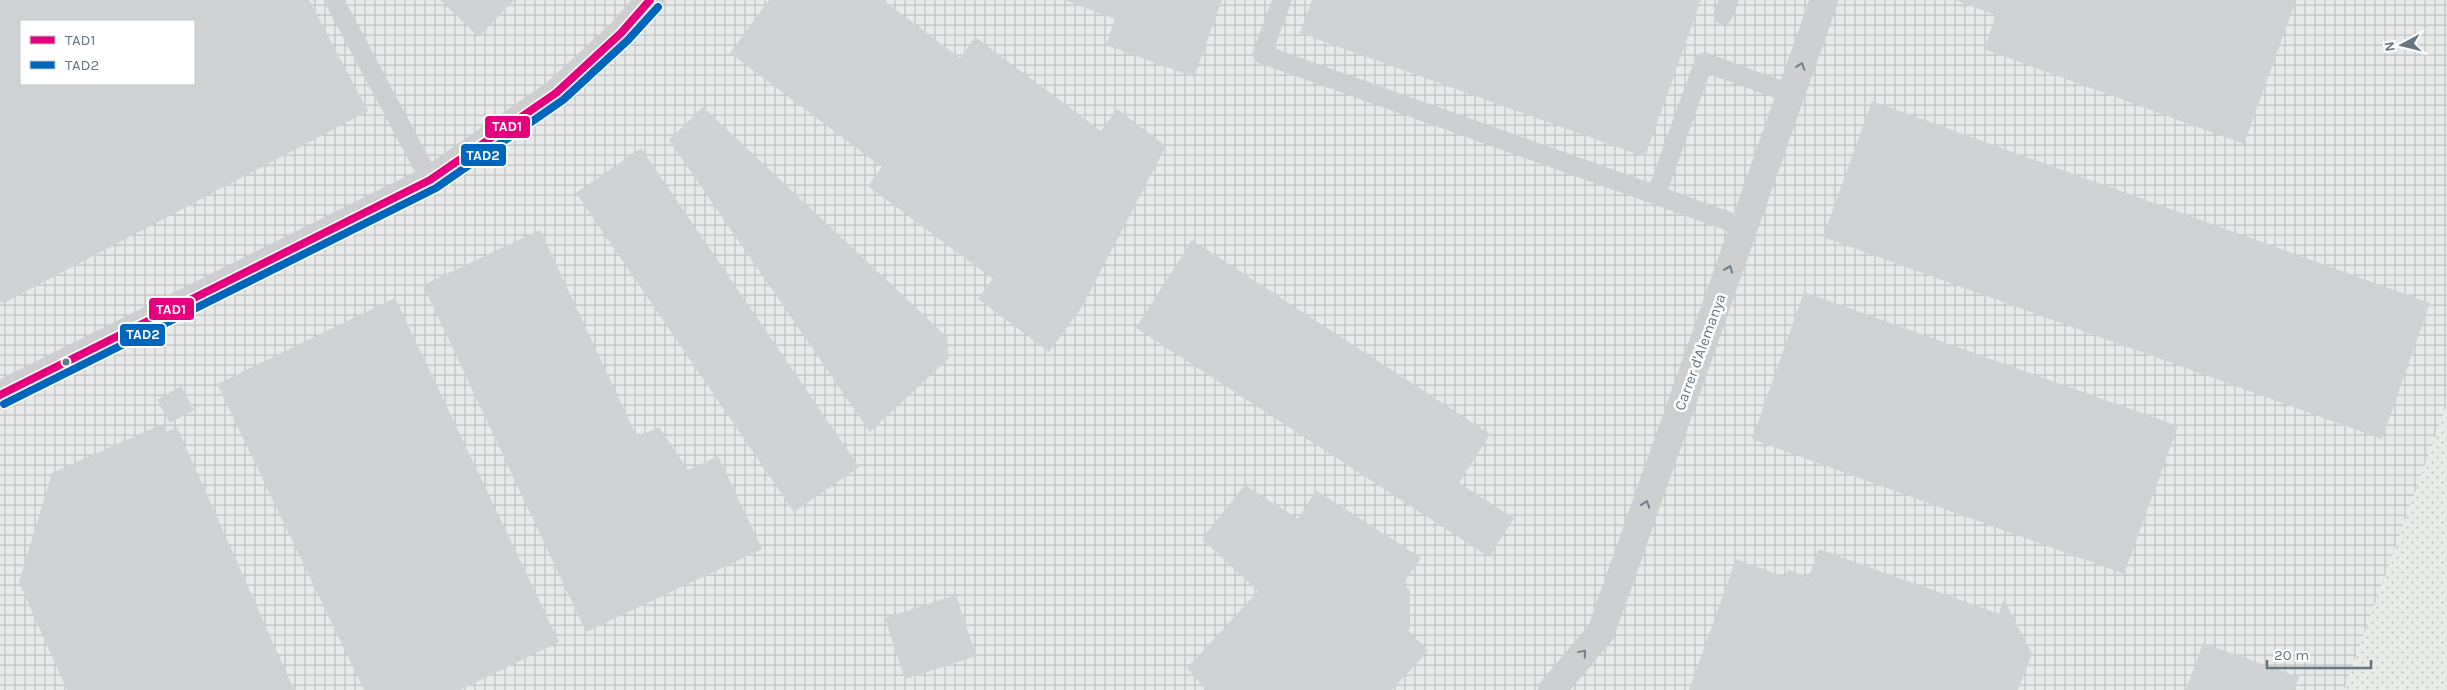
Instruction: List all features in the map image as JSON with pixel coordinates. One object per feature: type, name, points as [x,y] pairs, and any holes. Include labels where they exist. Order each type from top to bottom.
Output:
[{"type":"street","points":[[0,395],[430,180],[556,94],[621,33],[650,0]]},
{"type":"street","name":"Carrer d'Alemanya","points":[[1552,690],[1600,632],[1824,0]]},
{"type":"lane","points":[[334,0],[430,180]]},
{"type":"lane","points":[[1282,0],[1262,54],[1744,227]]},
{"type":"lane","points":[[1656,195],[1704,62],[1791,94]]},
{"type":"shaded area","points":[[0,0],[2447,0],[2447,404],[2344,690],[0,690]]},
{"type":"shaded area","points":[[2447,404],[2447,690],[2344,690]]},
{"type":"building","points":[[0,0],[309,0],[368,111],[4,303],[0,302]]},
{"type":"building","points":[[440,0],[514,0],[479,37]]},
{"type":"building","points":[[769,0],[883,0],[960,58],[975,37],[1101,131],[1117,109],[1166,146],[1082,307],[1049,352],[978,299],[993,279],[868,186],[882,167],[730,53]]},
{"type":"building","points":[[1064,0],[1222,0],[1194,77],[1106,45],[1115,19]]},
{"type":"building","points":[[1312,0],[1701,0],[1645,157],[1300,33]]},
{"type":"building","points":[[1955,0],[2296,0],[2244,144],[1984,49],[1996,15]]},
{"type":"building","points":[[1872,101],[2430,303],[2382,439],[1823,237]]},
{"type":"building","points":[[703,107],[947,337],[949,358],[870,432],[669,140]]},
{"type":"building","points":[[641,148],[859,467],[794,512],[576,193]]},
{"type":"building","points":[[540,230],[637,437],[659,427],[688,470],[718,456],[762,549],[586,632],[423,285]]},
{"type":"building","points":[[1192,240],[1490,434],[1459,483],[1514,518],[1489,557],[1136,328]]},
{"type":"building","points":[[1804,292],[2178,426],[2124,574],[1752,439]]},
{"type":"building","points":[[395,298],[559,642],[460,690],[364,690],[217,384]]},
{"type":"building","points":[[181,386],[194,410],[170,423],[157,400]]},
{"type":"building","points":[[162,424],[166,432],[177,427],[294,690],[67,690],[19,582],[52,473]]},
{"type":"building","points":[[1245,485],[1298,519],[1316,490],[1421,558],[1402,585],[1410,590],[1410,628],[1408,630],[1428,651],[1392,690],[1206,690],[1187,668],[1258,591],[1202,539]]},
{"type":"building","points":[[1819,549],[1999,614],[2004,599],[2032,654],[2018,690],[1689,690],[1736,559],[1785,577],[1788,570],[1809,577]]},
{"type":"building","points":[[956,595],[976,656],[905,679],[885,618]]},
{"type":"building","points":[[2203,643],[2299,677],[2294,690],[2186,690]]},
{"type":"transit line","name":"TAD1","points":[[0,395],[430,180],[556,93],[621,33],[650,0]]},
{"type":"transit line","name":"TAD2","points":[[4,404],[436,188],[563,100],[628,40],[658,7]]}]
